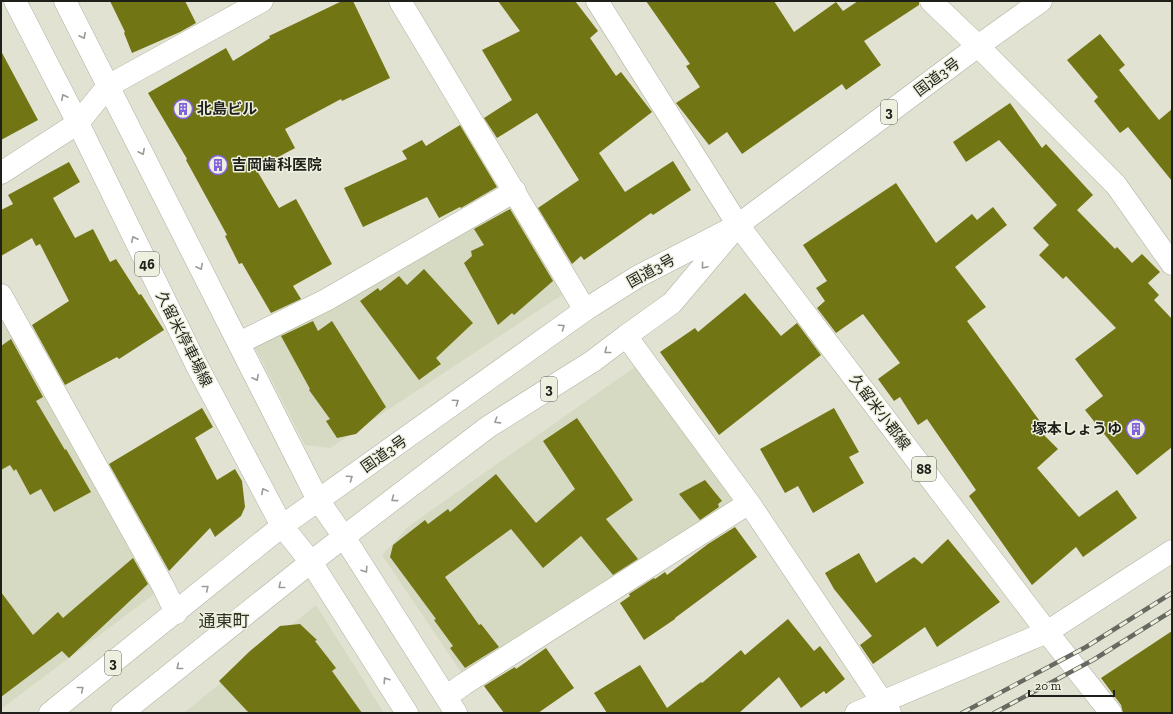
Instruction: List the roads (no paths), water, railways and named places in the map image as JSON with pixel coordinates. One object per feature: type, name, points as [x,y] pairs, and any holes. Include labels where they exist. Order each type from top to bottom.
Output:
[{"type":"main road","name":"久留米停車場線","points":[[15,1],[78,123],[196,364],[282,526],[311,562],[407,713]]},
{"type":"main road","points":[[65,1],[318,500],[344,537],[451,705],[464,684],[749,503]]},
{"type":"main road","points":[[1,173],[78,123],[108,86],[262,1]]},
{"type":"main road","points":[[400,1],[585,310]]},
{"type":"main road","name":"久留米小郡線","points":[[597,1],[738,225],[1111,713]]},
{"type":"main road","points":[[931,1],[978,46],[1116,185],[1172,264]]},
{"type":"main road","name":"国道3号","points":[[50,713],[176,613],[282,526],[318,500],[585,310],[637,277],[738,225],[978,46],[1041,1]]},
{"type":"main road","points":[[239,343],[326,300],[515,191]]},
{"type":"main road","name":"国道3号","points":[[122,713],[311,562],[488,427],[593,361],[672,303],[738,225]]},
{"type":"main road","points":[[1,295],[164,586],[176,613]]},
{"type":"main road","points":[[626,336],[749,503],[887,708]]},
{"type":"main road","points":[[856,713],[887,708],[1048,632],[1172,551]]},
{"type":"railway","points":[[962,713],[1086,647],[1172,593]]},
{"type":"railway","points":[[994,713],[1093,660],[1172,611]]},
{"type":"place","name":"北島ビル","points":[[183,109]]},
{"type":"place","name":"吉岡歯科医院","points":[[218,165]]},
{"type":"place","name":"塚本しょうゆ","points":[[1136,429]]},
{"type":"district","name":"通東町","points":[[224,621]]}]
